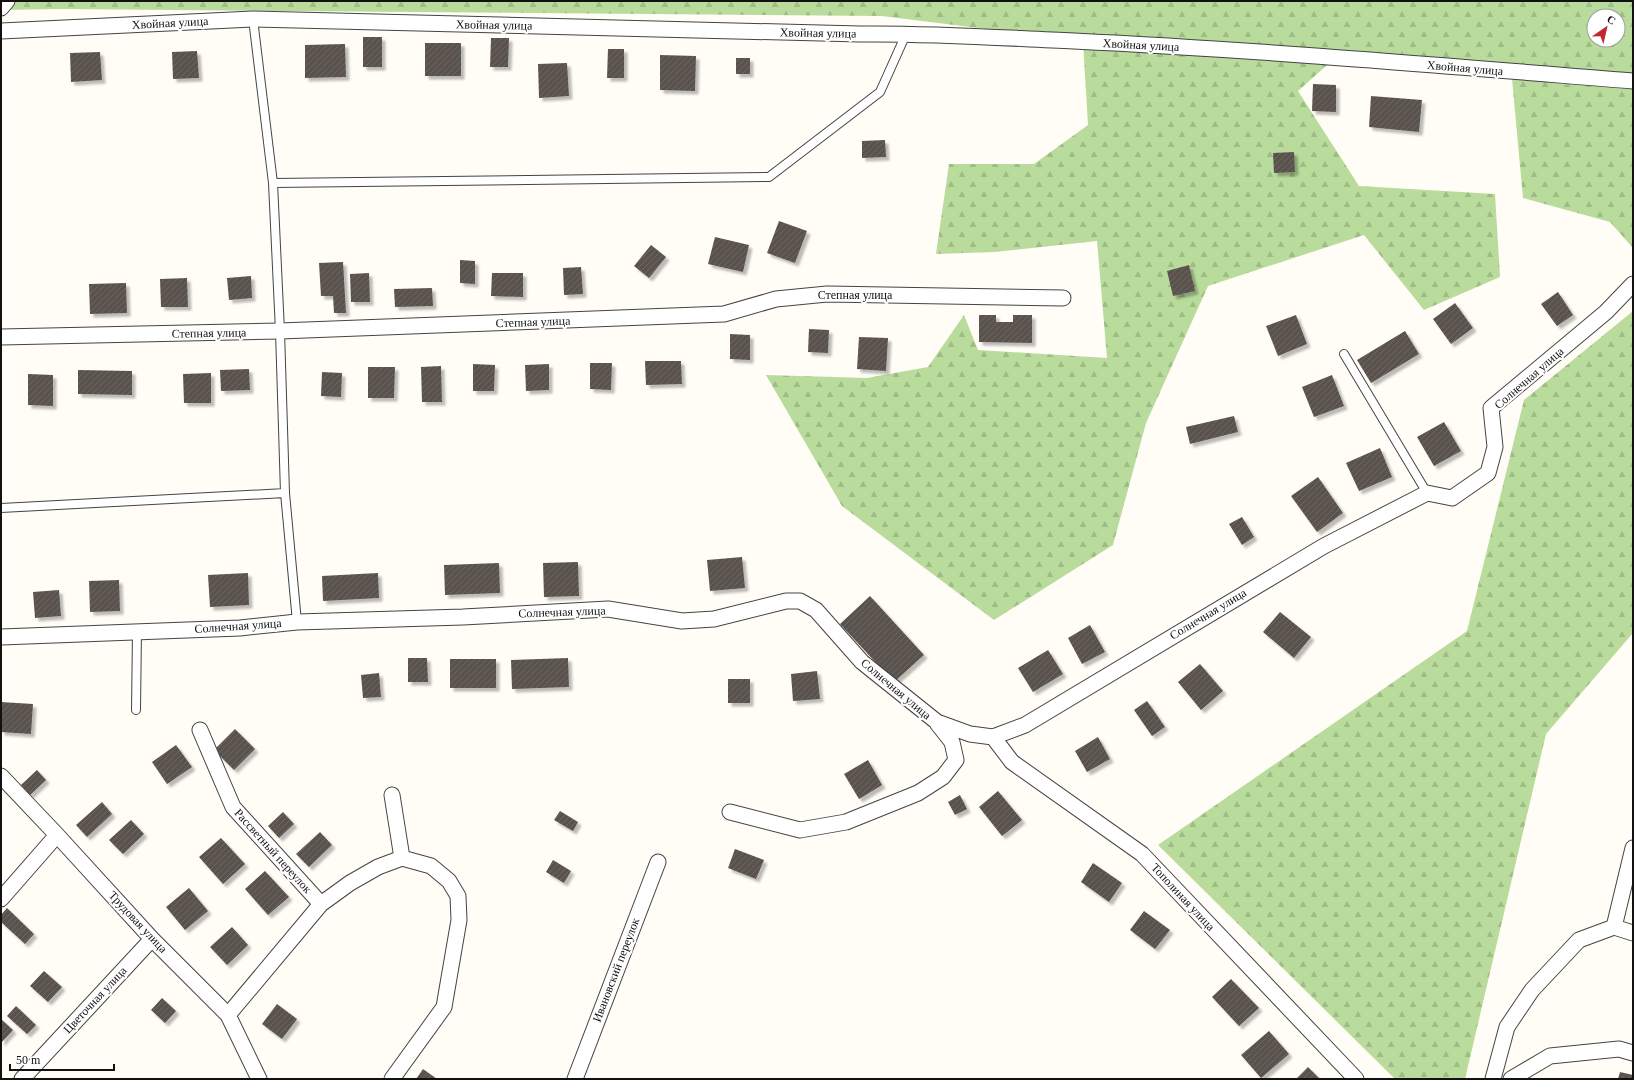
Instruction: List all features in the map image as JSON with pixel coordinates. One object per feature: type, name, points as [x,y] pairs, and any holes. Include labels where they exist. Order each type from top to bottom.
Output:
[{"type":"street","points":[[1,8],[7,1]]},
{"type":"street","name":"Хвойная улица","points":[[1,31],[253,19],[906,34],[1161,46],[1309,55],[1633,81]]},
{"type":"street","name":"Солнечная улица","points":[[1,637],[240,628],[297,622],[608,609],[682,621],[714,619],[786,601],[800,601],[816,610],[862,662],[937,722],[970,734],[993,737],[1025,725],[1317,550],[1427,493],[1452,498],[1488,473],[1495,447],[1491,408],[1606,312],[1633,284]]},
{"type":"street","name":"Степная улица","points":[[1,337],[280,331],[724,314],[776,299],[828,294],[1063,298]]},
{"type":"street","points":[[730,812],[800,830],[846,822],[918,793],[943,777],[956,760],[952,742],[937,722]]},
{"type":"street","name":"Рассветный переулок","points":[[200,730],[233,807],[321,904]]},
{"type":"street","name":"Тополиная улица","points":[[993,737],[1012,762],[1142,854],[1356,1079]]},
{"type":"street","name":"Трудовая улица","points":[[2,777],[58,835],[152,938],[228,1015],[258,1079]]},
{"type":"street","points":[[392,795],[402,858]]},
{"type":"street","points":[[1,899],[58,835]]},
{"type":"street","points":[[1614,927],[1633,848]]},
{"type":"street","points":[[228,1015],[321,904],[350,883],[378,867],[402,858],[431,866],[449,881],[458,896],[459,920],[444,1007],[392,1079]]},
{"type":"street","name":"Ивановский переулок","points":[[575,1079],[658,862]]},
{"type":"street","points":[[1493,1079],[1507,1027],[1532,990],[1579,940],[1614,927],[1633,933]]},
{"type":"street","name":"Цветочная улица","points":[[22,1079],[152,938]]},
{"type":"street","points":[[1511,1079],[1550,1056],[1619,1049],[1633,1053]]},
{"type":"lane","points":[[253,19],[273,182],[280,331],[285,493],[297,622]]},
{"type":"lane","points":[[273,182],[769,177],[880,92],[906,34]]},
{"type":"lane","points":[[1344,354],[1427,493]]},
{"type":"lane","points":[[1,508],[285,493]]},
{"type":"lane","points":[[136,710],[137,631]]},
{"type":"green space","points":[[1,1],[1633,1],[1633,248],[1610,222],[1523,198],[1511,68],[1344,50],[1298,91],[1359,186],[1495,194],[1500,277],[1424,310],[1364,235],[1208,286],[1146,423],[1113,545],[994,620],[842,506],[766,375],[867,378],[928,367],[964,315],[978,350],[1107,358],[1097,241],[995,252],[936,254],[949,164],[1034,164],[1088,125],[1083,41],[882,16],[60,9],[1,10]]},
{"type":"green space","points":[[1633,311],[1633,633],[1546,734],[1465,1079],[1395,1079],[1158,845],[1467,631],[1524,400]]},
{"type":"building","points":[[363,37],[382,37],[382,67],[363,67]]},
{"type":"building","points":[[491,38],[509,38],[508,67],[490,67]]},
{"type":"building","points":[[425,43],[461,43],[461,76],[425,76]]},
{"type":"building","points":[[345,44],[346,77],[305,78],[305,45]]},
{"type":"building","points":[[608,49],[624,49],[624,78],[607,78]]},
{"type":"building","points":[[197,51],[199,78],[173,79],[172,52]]},
{"type":"building","points":[[100,52],[102,80],[71,82],[70,53]]},
{"type":"building","points":[[660,55],[696,56],[695,91],[660,90]]},
{"type":"building","points":[[736,58],[750,58],[750,74],[736,74]]},
{"type":"building","points":[[567,63],[569,96],[539,98],[538,64]]},
{"type":"building","points":[[1313,84],[1336,85],[1336,112],[1312,111]]},
{"type":"building","points":[[1371,96],[1422,100],[1419,132],[1369,127]]},
{"type":"building","points":[[885,140],[886,157],[862,158],[862,141]]},
{"type":"building","points":[[1294,152],[1295,172],[1274,173],[1273,153]]},
{"type":"building","points":[[779,221],[807,231],[795,263],[767,253]]},
{"type":"building","points":[[715,237],[749,245],[743,272],[708,264]]},
{"type":"building","points":[[651,245],[666,257],[649,278],[634,266]]},
{"type":"building","points":[[460,260],[475,261],[475,284],[460,283]]},
{"type":"building","points":[[343,262],[346,313],[334,313],[333,296],[321,296],[319,263]]},
{"type":"building","points":[[1189,265],[1195,291],[1173,296],[1167,271]]},
{"type":"building","points":[[581,267],[583,294],[564,295],[563,268]]},
{"type":"building","points":[[369,273],[370,302],[351,302],[350,274]]},
{"type":"building","points":[[492,273],[523,273],[523,297],[491,296]]},
{"type":"building","points":[[251,276],[252,298],[229,300],[227,278]]},
{"type":"building","points":[[187,278],[188,307],[161,307],[160,279]]},
{"type":"building","points":[[126,283],[127,313],[90,314],[89,284]]},
{"type":"building","points":[[432,288],[433,306],[395,307],[394,289]]},
{"type":"building","points":[[1558,292],[1573,315],[1557,326],[1541,304]]},
{"type":"building","points":[[1455,303],[1473,328],[1451,344],[1433,319]]},
{"type":"building","points":[[979,315],[996,315],[996,322],[1013,322],[1013,315],[1032,315],[1032,343],[979,342]]},
{"type":"building","points":[[1296,315],[1307,344],[1278,356],[1266,326]]},
{"type":"building","points":[[809,329],[829,330],[828,353],[808,352]]},
{"type":"building","points":[[1405,331],[1419,354],[1371,383],[1357,360]]},
{"type":"building","points":[[730,334],[750,335],[750,360],[730,359]]},
{"type":"building","points":[[859,337],[888,338],[886,371],[857,369]]},
{"type":"building","points":[[645,361],[681,361],[682,384],[646,385]]},
{"type":"building","points":[[590,363],[612,363],[611,390],[590,389]]},
{"type":"building","points":[[473,364],[495,365],[494,391],[473,391]]},
{"type":"building","points":[[549,364],[549,390],[526,391],[525,365]]},
{"type":"building","points":[[441,366],[442,402],[422,402],[421,367]]},
{"type":"building","points":[[368,367],[395,367],[394,398],[368,398]]},
{"type":"building","points":[[249,369],[250,390],[221,391],[220,370]]},
{"type":"building","points":[[78,370],[132,371],[132,395],[78,394]]},
{"type":"building","points":[[322,372],[342,373],[341,397],[321,396]]},
{"type":"building","points":[[211,373],[211,403],[184,403],[183,374]]},
{"type":"building","points":[[28,374],[53,375],[53,406],[28,405]]},
{"type":"building","points":[[1332,375],[1344,406],[1314,417],[1302,387]]},
{"type":"building","points":[[1234,416],[1238,432],[1190,444],[1186,427]]},
{"type":"building","points":[[1444,422],[1461,451],[1434,466],[1417,437]]},
{"type":"building","points":[[1380,448],[1392,477],[1359,491],[1346,463]]},
{"type":"building","points":[[1318,477],[1343,513],[1317,532],[1291,496]]},
{"type":"building","points":[[1242,517],[1254,537],[1242,545],[1229,524]]},
{"type":"building","points":[[742,557],[745,588],[710,591],[707,560]]},
{"type":"building","points":[[578,562],[579,596],[544,597],[543,563]]},
{"type":"building","points":[[499,563],[500,593],[445,595],[444,565]]},
{"type":"building","points":[[248,573],[249,605],[210,607],[208,575]]},
{"type":"building","points":[[378,573],[379,598],[323,601],[322,576]]},
{"type":"building","points":[[119,580],[120,611],[90,612],[89,581]]},
{"type":"building","points":[[59,590],[61,616],[35,618],[33,592]]},
{"type":"building","points":[[870,596],[924,655],[894,682],[840,624]]},
{"type":"building","points":[[1280,612],[1311,637],[1294,658],[1263,632]]},
{"type":"building","points":[[1090,625],[1105,652],[1082,664],[1068,638]]},
{"type":"building","points":[[1048,650],[1063,674],[1033,692],[1018,668]]},
{"type":"building","points":[[408,658],[427,658],[428,682],[408,682]]},
{"type":"building","points":[[568,658],[569,687],[512,689],[511,660]]},
{"type":"building","points":[[450,659],[496,659],[496,688],[450,688]]},
{"type":"building","points":[[1200,664],[1223,691],[1201,710],[1178,682]]},
{"type":"building","points":[[817,671],[820,699],[793,701],[791,674]]},
{"type":"building","points":[[379,673],[381,697],[363,698],[361,675]]},
{"type":"building","points":[[728,679],[750,679],[750,703],[728,703]]},
{"type":"building","points":[[1147,701],[1165,727],[1152,736],[1134,710]]},
{"type":"building","points":[[1,702],[33,704],[31,734],[1,732]]},
{"type":"building","points":[[235,729],[255,749],[234,770],[214,750]]},
{"type":"building","points":[[1098,737],[1110,759],[1087,772],[1075,751]]},
{"type":"building","points":[[176,745],[192,767],[167,784],[152,762]]},
{"type":"building","points":[[868,760],[882,785],[859,799],[844,774]]},
{"type":"building","points":[[37,770],[46,780],[30,795],[21,785]]},
{"type":"building","points":[[998,791],[1022,820],[1002,836],[979,807]]},
{"type":"building","points":[[960,795],[967,809],[955,815],[948,802]]},
{"type":"building","points":[[102,802],[112,814],[87,837],[76,825]]},
{"type":"building","points":[[560,811],[578,822],[573,831],[554,820]]},
{"type":"building","points":[[283,812],[294,824],[279,838],[268,826]]},
{"type":"building","points":[[131,820],[144,834],[123,854],[109,840]]},
{"type":"building","points":[[320,832],[332,845],[309,867],[296,854]]},
{"type":"building","points":[[221,838],[245,864],[223,884],[199,857]]},
{"type":"building","points":[[735,849],[764,860],[756,879],[728,868]]},
{"type":"building","points":[[553,860],[571,871],[564,883],[546,872]]},
{"type":"building","points":[[1093,863],[1122,883],[1109,902],[1081,882]]},
{"type":"building","points":[[265,871],[289,897],[268,915],[245,889]]},
{"type":"building","points":[[189,888],[208,911],[185,930],[166,907]]},
{"type":"building","points":[[7,908],[34,934],[25,944],[1,922],[1,915]]},
{"type":"building","points":[[1144,911],[1170,930],[1155,949],[1130,930]]},
{"type":"building","points":[[232,927],[248,945],[227,965],[210,947]]},
{"type":"building","points":[[44,971],[62,987],[48,1002],[30,986]]},
{"type":"building","points":[[1231,979],[1259,1008],[1239,1026],[1212,997]]},
{"type":"building","points":[[162,998],[176,1011],[165,1023],[151,1010]]},
{"type":"building","points":[[277,1004],[297,1019],[282,1039],[262,1024]]},
{"type":"building","points":[[16,1006],[36,1025],[27,1034],[7,1016]]},
{"type":"building","points":[[1,1019],[13,1030],[1,1043]]},
{"type":"building","points":[[1269,1031],[1289,1054],[1261,1078],[1241,1055]]},
{"type":"building","points":[[1308,1067],[1320,1079],[1296,1079]]},
{"type":"building","points":[[423,1069],[437,1079],[416,1079]]},
{"type":"building","points":[[1620,1072],[1633,1075],[1633,1079],[1618,1079]]}]
